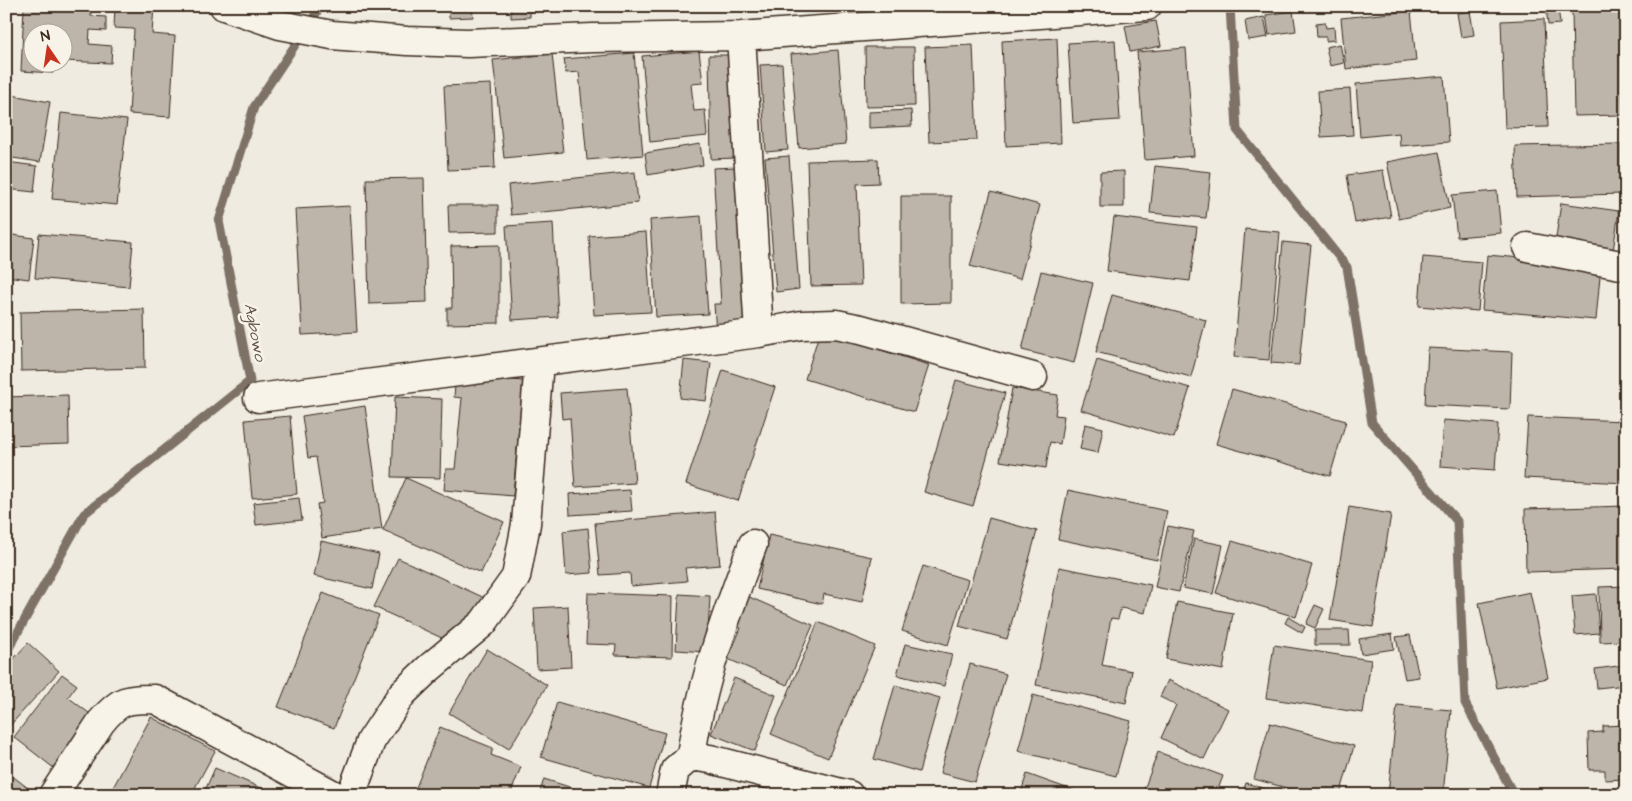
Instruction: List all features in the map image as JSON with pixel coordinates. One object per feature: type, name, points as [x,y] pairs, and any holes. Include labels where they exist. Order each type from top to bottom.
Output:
[{"type":"street","points":[[224,6],[280,25],[332,35],[407,41],[468,43],[593,38],[740,36],[1147,6]]},
{"type":"street","points":[[740,36],[759,333]]},
{"type":"street","points":[[1527,247],[1626,266]]},
{"type":"street","points":[[258,398],[759,333],[802,325],[836,324],[861,329],[1033,376]]},
{"type":"street","points":[[351,795],[371,741],[402,694],[428,669],[483,623],[516,577],[526,524],[539,362]]},
{"type":"street","points":[[670,795],[675,770],[691,756],[701,700],[726,615],[753,544]]},
{"type":"street","points":[[53,795],[109,711],[121,702],[138,699],[155,699],[334,795]]},
{"type":"street","points":[[691,756],[710,759],[849,795]]},
{"type":"building","points":[[115,6],[154,6],[152,34],[175,36],[170,117],[129,114],[134,29],[114,28]]},
{"type":"building","points":[[402,6],[441,6],[441,10],[402,12]]},
{"type":"building","points":[[449,6],[472,6],[473,17],[449,18]]},
{"type":"building","points":[[511,6],[530,6],[530,17],[511,18]]},
{"type":"building","points":[[552,6],[593,6],[593,7],[552,11]]},
{"type":"building","points":[[1546,6],[1558,6],[1560,24],[1548,25]]},
{"type":"building","points":[[24,7],[91,10],[91,16],[106,17],[106,31],[90,30],[89,44],[112,46],[111,63],[72,61],[72,22],[23,22]]},
{"type":"building","points":[[1620,9],[1623,115],[1574,116],[1572,11]]},
{"type":"building","points":[[1293,11],[1296,31],[1269,35],[1266,15]]},
{"type":"building","points":[[1411,11],[1416,61],[1346,69],[1341,18]]},
{"type":"building","points":[[1470,11],[1474,35],[1461,37],[1457,13]]},
{"type":"building","points":[[1264,17],[1268,37],[1248,40],[1245,21]]},
{"type":"building","points":[[1544,19],[1548,127],[1505,128],[1501,21]]},
{"type":"building","points":[[1156,21],[1161,46],[1130,52],[1125,26]]},
{"type":"building","points":[[1325,22],[1326,28],[1334,27],[1335,40],[1326,41],[1326,37],[1317,37],[1316,23]]},
{"type":"building","points":[[1057,38],[1061,143],[1006,146],[1002,41]]},
{"type":"building","points":[[1115,40],[1120,120],[1073,123],[1068,43]]},
{"type":"building","points":[[1340,44],[1344,63],[1330,66],[1326,47]]},
{"type":"building","points":[[973,45],[977,140],[929,142],[925,47]]},
{"type":"building","points":[[865,47],[914,47],[915,106],[866,107]]},
{"type":"building","points":[[1186,48],[1194,156],[1145,160],[1137,52]]},
{"type":"building","points":[[838,50],[846,144],[799,148],[791,54]]},
{"type":"building","points":[[699,51],[703,83],[691,84],[694,111],[705,110],[707,136],[650,142],[642,56]]},
{"type":"building","points":[[634,53],[643,155],[587,160],[579,72],[566,73],[564,59]]},
{"type":"building","points":[[552,54],[563,152],[504,158],[493,60]]},
{"type":"building","points":[[709,55],[734,55],[737,158],[711,159]]},
{"type":"building","points":[[782,64],[788,150],[766,152],[760,65]]},
{"type":"building","points":[[1444,76],[1449,142],[1400,146],[1399,133],[1360,137],[1356,84]]},
{"type":"building","points":[[491,84],[495,168],[448,170],[444,86]]},
{"type":"building","points":[[1350,89],[1353,135],[1321,137],[1318,91]]},
{"type":"building","points":[[12,95],[50,102],[40,162],[6,157],[6,128]]},
{"type":"building","points":[[911,110],[912,126],[869,128],[869,112]]},
{"type":"building","points":[[61,113],[127,120],[117,205],[52,199]]},
{"type":"building","points":[[700,144],[703,165],[648,175],[645,153]]},
{"type":"building","points":[[1621,144],[1622,194],[1517,197],[1515,146]]},
{"type":"building","points":[[1439,152],[1450,208],[1399,219],[1387,162]]},
{"type":"building","points":[[789,156],[799,289],[776,292],[765,158]]},
{"type":"building","points":[[878,159],[879,183],[857,184],[861,285],[811,286],[807,161]]},
{"type":"building","points":[[6,162],[37,166],[34,192],[6,189]]},
{"type":"building","points":[[1155,166],[1211,172],[1206,218],[1150,213]]},
{"type":"building","points":[[735,167],[745,331],[716,333],[714,304],[721,304],[713,168]]},
{"type":"building","points":[[1383,170],[1391,217],[1355,223],[1347,175]]},
{"type":"building","points":[[1124,171],[1124,207],[1100,207],[1100,172]]},
{"type":"building","points":[[635,172],[638,203],[511,215],[508,185]]},
{"type":"building","points":[[424,178],[427,302],[369,304],[366,179]]},
{"type":"building","points":[[1497,191],[1501,233],[1457,237],[1452,195]]},
{"type":"building","points":[[991,192],[1040,205],[1020,279],[970,266]]},
{"type":"building","points":[[901,196],[951,196],[951,303],[901,304]]},
{"type":"building","points":[[1561,203],[1619,211],[1613,251],[1555,244]]},
{"type":"building","points":[[448,205],[498,205],[498,232],[449,233]]},
{"type":"building","points":[[350,206],[357,332],[302,335],[295,209]]},
{"type":"building","points":[[701,216],[708,314],[656,317],[650,220]]},
{"type":"building","points":[[1114,217],[1197,227],[1190,281],[1107,271]]},
{"type":"building","points":[[553,223],[558,317],[512,320],[506,226]]},
{"type":"building","points":[[1245,229],[1280,232],[1269,360],[1234,357]]},
{"type":"building","points":[[646,232],[651,312],[594,315],[589,236]]},
{"type":"building","points":[[6,234],[34,238],[29,279],[6,276]]},
{"type":"building","points":[[39,234],[133,242],[129,287],[35,278]]},
{"type":"building","points":[[1283,242],[1311,245],[1299,365],[1271,363]]},
{"type":"building","points":[[499,245],[499,323],[447,324],[447,308],[452,308],[451,246]]},
{"type":"building","points":[[1487,255],[1601,265],[1596,320],[1482,310]]},
{"type":"building","points":[[1423,257],[1482,262],[1478,311],[1419,306]]},
{"type":"building","points":[[1041,271],[1093,283],[1074,363],[1022,350]]},
{"type":"building","points":[[1112,295],[1206,320],[1191,377],[1096,352]]},
{"type":"building","points":[[144,309],[145,368],[21,371],[20,312]]},
{"type":"building","points":[[820,331],[929,365],[914,412],[805,379]]},
{"type":"building","points":[[6,344],[9,344],[11,392],[6,392]]},
{"type":"building","points":[[1428,348],[1512,352],[1510,409],[1425,405]]},
{"type":"building","points":[[684,360],[711,363],[706,401],[680,398]]},
{"type":"building","points":[[1097,360],[1190,388],[1174,438],[1081,410]]},
{"type":"building","points":[[723,370],[775,387],[738,501],[686,484]]},
{"type":"building","points":[[456,375],[523,381],[513,496],[444,490],[446,469],[455,469],[462,398],[454,397]]},
{"type":"building","points":[[956,380],[1005,393],[973,506],[924,492]]},
{"type":"building","points":[[627,388],[635,483],[575,487],[570,418],[562,419],[560,393]]},
{"type":"building","points":[[1012,388],[1058,395],[1055,415],[1064,416],[1060,444],[1050,442],[1046,468],[1000,461]]},
{"type":"building","points":[[1232,389],[1346,421],[1330,476],[1216,444]]},
{"type":"building","points":[[68,395],[69,444],[6,446],[6,397]]},
{"type":"building","points":[[395,397],[442,399],[440,478],[392,477]]},
{"type":"building","points":[[365,406],[382,529],[322,538],[317,504],[323,503],[316,457],[308,458],[302,416]]},
{"type":"building","points":[[290,416],[297,494],[252,498],[245,420]]},
{"type":"building","points":[[1528,417],[1626,421],[1626,483],[1524,478]]},
{"type":"building","points":[[1443,420],[1498,424],[1495,470],[1440,466]]},
{"type":"building","points":[[1085,424],[1103,428],[1098,453],[1080,449]]},
{"type":"building","points":[[406,478],[504,522],[481,573],[383,530]]},
{"type":"building","points":[[630,490],[632,511],[570,515],[569,494]]},
{"type":"building","points":[[1068,490],[1167,511],[1157,560],[1058,539]]},
{"type":"building","points":[[299,498],[302,520],[256,525],[253,503]]},
{"type":"building","points":[[1626,506],[1626,569],[1526,572],[1525,509]]},
{"type":"building","points":[[1349,507],[1391,514],[1373,627],[1330,620]]},
{"type":"building","points":[[715,512],[720,565],[685,568],[687,581],[631,586],[630,573],[600,575],[595,523]]},
{"type":"building","points":[[989,518],[1037,531],[1007,639],[959,626]]},
{"type":"building","points":[[1168,526],[1194,531],[1179,592],[1155,587]]},
{"type":"building","points":[[588,528],[592,573],[566,575],[563,531]]},
{"type":"building","points":[[769,535],[872,557],[862,602],[824,594],[822,604],[757,589]]},
{"type":"building","points":[[1194,539],[1223,545],[1213,594],[1183,588]]},
{"type":"building","points":[[321,541],[379,554],[372,589],[314,576]]},
{"type":"building","points":[[1232,541],[1312,565],[1296,617],[1216,593]]},
{"type":"building","points":[[398,558],[489,600],[479,622],[468,617],[455,644],[374,607]]},
{"type":"building","points":[[923,566],[968,580],[948,645],[902,631]]},
{"type":"building","points":[[1059,567],[1151,585],[1145,613],[1121,608],[1118,619],[1111,618],[1102,665],[1132,671],[1126,703],[1036,685]]},
{"type":"building","points":[[1626,586],[1626,641],[1600,642],[1599,587]]},
{"type":"building","points":[[1530,592],[1548,678],[1497,688],[1479,603]]},
{"type":"building","points":[[323,593],[379,615],[334,728],[278,707]]},
{"type":"building","points":[[588,593],[673,596],[672,657],[615,655],[616,645],[586,644]]},
{"type":"building","points":[[679,594],[710,596],[707,652],[676,650]]},
{"type":"building","points":[[1596,594],[1599,633],[1575,635],[1572,596]]},
{"type":"building","points":[[747,596],[813,625],[787,685],[728,659],[741,628],[734,625]]},
{"type":"building","points":[[1177,602],[1233,613],[1223,670],[1166,659]]},
{"type":"building","points":[[1315,605],[1324,609],[1315,628],[1306,624]]},
{"type":"building","points":[[568,606],[571,667],[537,669],[534,608]]},
{"type":"building","points":[[1288,617],[1305,627],[1302,633],[1285,623]]},
{"type":"building","points":[[818,622],[875,646],[828,758],[771,734]]},
{"type":"building","points":[[1315,630],[1349,630],[1350,645],[1315,645]]},
{"type":"building","points":[[1392,634],[1394,649],[1361,654],[1359,639]]},
{"type":"building","points":[[1410,635],[1419,677],[1405,679],[1396,637]]},
{"type":"building","points":[[28,643],[59,671],[6,730],[6,667]]},
{"type":"building","points":[[905,644],[952,654],[944,686],[897,675]]},
{"type":"building","points":[[1274,645],[1371,660],[1363,713],[1266,698]]},
{"type":"building","points":[[487,649],[547,685],[509,749],[449,713]]},
{"type":"building","points":[[970,664],[1006,674],[975,782],[940,773]]},
{"type":"building","points":[[1626,665],[1626,685],[1597,688],[1595,669]]},
{"type":"building","points":[[62,674],[77,685],[68,697],[94,717],[55,769],[14,737]]},
{"type":"building","points":[[734,678],[776,695],[755,751],[711,734]]},
{"type":"building","points":[[1168,680],[1228,709],[1204,759],[1161,738],[1176,705],[1160,697]]},
{"type":"building","points":[[895,685],[940,698],[919,772],[874,759]]},
{"type":"building","points":[[1033,695],[1131,721],[1116,776],[1018,751]]},
{"type":"building","points":[[557,702],[665,733],[649,788],[541,757]]},
{"type":"building","points":[[1397,705],[1451,710],[1443,795],[1388,795]]},
{"type":"building","points":[[151,717],[215,751],[191,795],[109,795]]},
{"type":"building","points":[[1270,723],[1354,746],[1340,795],[1312,795],[1254,779]]},
{"type":"building","points":[[1626,725],[1626,779],[1605,780],[1605,770],[1589,770],[1588,733],[1603,732],[1603,726]]},
{"type":"building","points":[[440,727],[493,748],[491,755],[521,767],[510,795],[413,795]]},
{"type":"building","points":[[1158,752],[1223,776],[1216,795],[1142,795]]},
{"type":"building","points":[[215,768],[277,795],[203,795]]},
{"type":"building","points":[[6,771],[37,795],[6,795]]},
{"type":"building","points":[[1027,774],[1086,795],[1020,795]]},
{"type":"building","points":[[544,779],[595,795],[539,795]]},
{"type":"building","points":[[1246,783],[1284,795],[1242,795]]},
{"type":"waterway","name":"Agbowo","points":[[6,650],[84,514],[250,381],[219,221],[254,107],[321,6]]},
{"type":"waterway","points":[[1230,6],[1237,130],[1347,267],[1372,423],[1457,521],[1465,703],[1514,795]]}]
